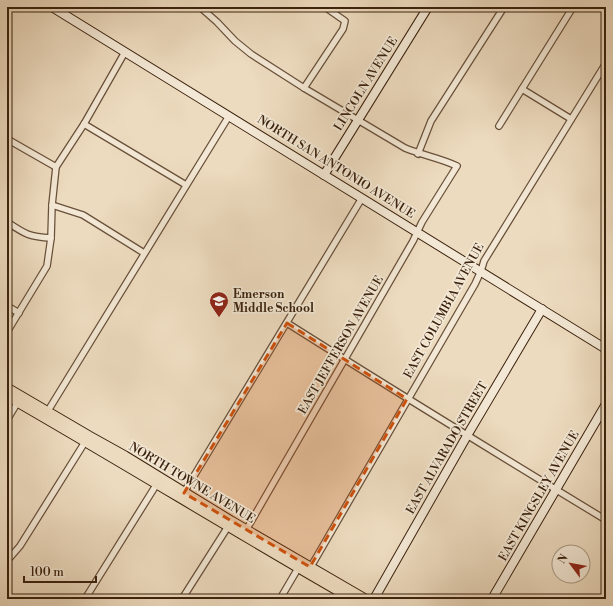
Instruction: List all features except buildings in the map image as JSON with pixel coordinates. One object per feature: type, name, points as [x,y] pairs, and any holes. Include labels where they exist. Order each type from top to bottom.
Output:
[{"type":"main road","name":"NORTH TOWNE AVENUE","points":[[7,388],[19,399],[46,415],[125,456],[159,481]]},
{"type":"main road","name":"NORTH TOWNE AVENUE","points":[[7,396],[19,399]]},
{"type":"main road","name":"NORTH TOWNE AVENUE","points":[[46,415],[85,442],[159,481],[304,568],[352,599]]},
{"type":"main road","name":"NORTH TOWNE AVENUE","points":[[304,568],[365,599]]},
{"type":"street","name":"NORTH SAN ANTONIO AVENUE","points":[[52,7],[606,349]]},
{"type":"street","points":[[200,7],[235,41],[251,54],[304,88],[358,119],[404,148],[418,154],[431,121],[504,7]]},
{"type":"street","points":[[304,88],[343,28],[345,21],[325,7]]},
{"type":"street","name":"LINCOLN AVENUE","points":[[324,175],[428,7]]},
{"type":"street","points":[[499,126],[573,7]]},
{"type":"street","points":[[7,332],[47,266],[51,238],[52,205],[56,167],[84,124],[126,52]]},
{"type":"street","name":"EAST COLUMBIA AVENUE","points":[[280,599],[304,568],[481,272],[484,261],[606,63]]},
{"type":"street","points":[[522,89],[571,119]]},
{"type":"street","points":[[46,415],[229,116]]},
{"type":"street","points":[[84,124],[186,185]]},
{"type":"street","points":[[7,139],[56,167]]},
{"type":"street","name":"EAST JEFFERSON AVENUE","points":[[244,532],[457,166],[437,158],[418,154]]},
{"type":"street","points":[[182,495],[362,198]]},
{"type":"street","points":[[52,205],[83,215],[144,253]]},
{"type":"street","points":[[7,222],[25,234],[35,238],[51,238]]},
{"type":"street","points":[[7,306],[19,313]]},
{"type":"street","name":"EAST ALVARADO STREET","points":[[374,599],[468,434],[542,309]]},
{"type":"street","points":[[287,323],[606,520]]},
{"type":"street","points":[[7,420],[19,399]]},
{"type":"street","name":"EAST KINGSLEY AVENUE","points":[[492,599],[606,404]]},
{"type":"street","points":[[7,561],[20,546],[85,442]]},
{"type":"street","points":[[85,599],[159,481]]},
{"type":"street","points":[[182,599],[229,524]]},
{"type":"highlighted area","points":[[287,323],[407,399],[310,567],[184,493]]},
{"type":"place","name":"Emerson Middle School","points":[[219,318]]}]
